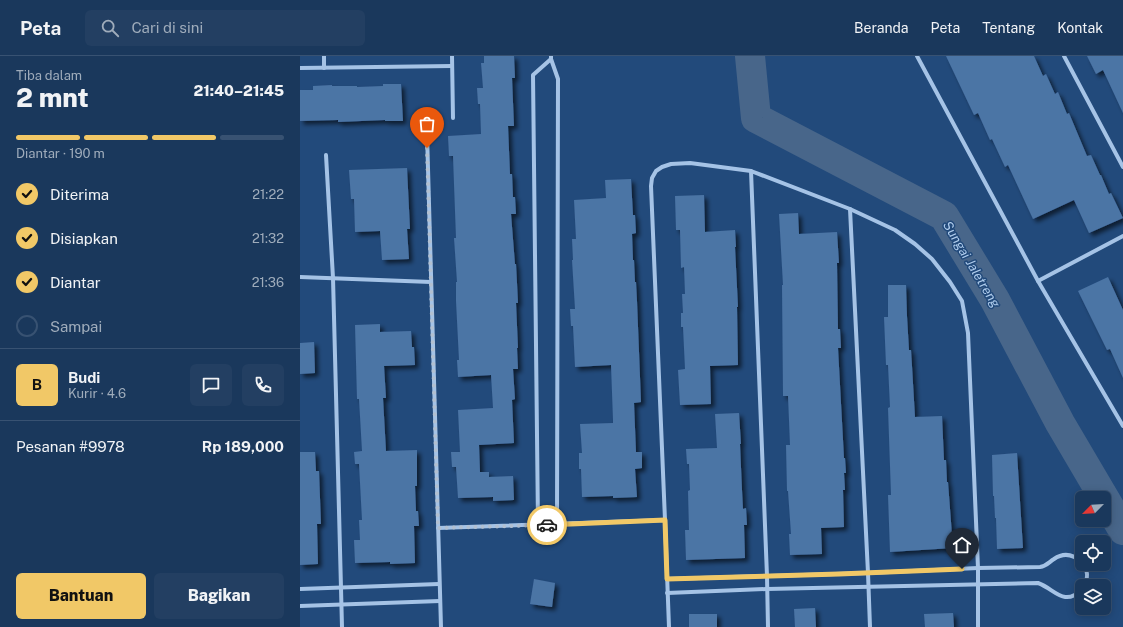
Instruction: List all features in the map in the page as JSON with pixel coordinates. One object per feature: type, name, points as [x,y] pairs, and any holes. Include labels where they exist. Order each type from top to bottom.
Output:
[{"type":"street","points":[[324,56],[324,68]]},
{"type":"street","points":[[452,56],[453,118]]},
{"type":"street","points":[[917,56],[1038,281],[1123,426]]},
{"type":"street","points":[[1064,56],[1123,167]]},
{"type":"street","points":[[538,525],[533,76],[551,58],[558,80],[557,524]]},
{"type":"street","points":[[300,68],[452,66]]},
{"type":"street","points":[[426,133],[441,627]]},
{"type":"street","points":[[326,156],[333,278],[342,627]]},
{"type":"street","points":[[668,627],[652,178],[656,171],[662,167],[671,164],[690,163],[751,171],[850,209],[895,230],[915,244],[932,260],[962,300],[968,333],[978,568],[978,627]]},
{"type":"street","points":[[751,171],[768,627]]},
{"type":"street","points":[[850,209],[870,627]]},
{"type":"street","points":[[1038,281],[1123,236]]},
{"type":"street","points":[[300,277],[431,282]]},
{"type":"street","points":[[438,528],[665,520]]},
{"type":"street","points":[[667,579],[1040,567],[1049,564],[1058,556],[1071,555],[1075,557]]},
{"type":"street","points":[[667,593],[767,589],[1038,583],[1060,596],[1071,597],[1075,596]]},
{"type":"street","points":[[300,589],[439,584]]},
{"type":"street","points":[[300,606],[440,601]]},
{"type":"building","points":[[484,56],[514,56],[515,78],[512,78],[514,126],[508,126],[510,174],[512,174],[513,197],[515,197],[516,214],[511,214],[518,303],[516,303],[518,369],[513,369],[515,399],[512,400],[514,443],[479,445],[480,472],[489,472],[489,477],[513,476],[514,500],[493,501],[493,497],[458,498],[456,467],[452,467],[451,452],[460,452],[458,410],[493,408],[491,375],[458,377],[457,360],[459,360],[454,238],[456,238],[453,156],[449,156],[448,136],[481,134],[480,104],[478,104],[477,88],[483,88],[481,63],[484,63]]},
{"type":"building","points":[[946,56],[1034,56],[1043,76],[1046,74],[1055,94],[1058,92],[1067,114],[1069,113],[1087,156],[1091,155],[1109,194],[1111,193],[1123,218],[1089,233],[1074,200],[1033,219],[1008,165],[1005,167],[992,139],[990,140],[978,113],[974,115]]},
{"type":"building","points":[[1087,56],[1123,56],[1123,113],[1103,70],[1096,74]]},
{"type":"building","points":[[383,84],[401,84],[403,121],[300,121],[300,90],[313,90],[313,86],[332,85],[357,87],[383,86]]},
{"type":"building","points":[[407,168],[410,229],[407,229],[409,259],[382,260],[380,231],[355,232],[354,199],[351,199],[349,170]]},
{"type":"building","points":[[631,179],[633,215],[635,215],[636,233],[632,234],[636,282],[641,402],[634,403],[636,452],[642,452],[642,468],[635,469],[637,497],[582,497],[581,469],[579,469],[579,453],[582,453],[580,424],[613,423],[613,420],[611,365],[575,367],[573,326],[571,326],[570,309],[575,309],[572,260],[572,239],[576,239],[574,200],[606,198],[605,180]]},
{"type":"building","points":[[704,195],[705,232],[735,230],[738,307],[738,365],[710,366],[711,404],[680,405],[678,370],[685,369],[681,313],[683,313],[682,294],[685,294],[684,267],[681,268],[680,230],[676,230],[675,196]]},
{"type":"building","points":[[798,213],[799,234],[837,232],[839,263],[837,263],[838,329],[840,329],[841,348],[838,348],[846,473],[844,473],[845,490],[843,490],[844,527],[821,528],[822,554],[790,555],[789,534],[791,534],[787,491],[786,445],[790,445],[788,396],[783,396],[783,285],[779,214]]},
{"type":"building","points":[[1108,277],[1123,310],[1123,378],[1110,349],[1107,350],[1078,291]]},
{"type":"building","points":[[888,285],[906,285],[909,350],[911,350],[915,417],[942,416],[944,460],[946,460],[953,548],[890,552],[888,495],[891,495],[888,408],[890,407],[884,317],[888,317]]},
{"type":"building","points":[[380,324],[380,332],[411,331],[412,347],[414,347],[415,365],[384,366],[386,398],[383,398],[386,451],[417,450],[417,486],[415,486],[416,511],[418,511],[419,526],[414,526],[415,563],[355,563],[354,540],[360,540],[359,520],[362,520],[359,464],[355,464],[354,452],[362,451],[359,399],[357,399],[355,325]]},
{"type":"building","points":[[314,342],[315,373],[300,374],[300,343]]},
{"type":"building","points":[[739,413],[743,509],[746,508],[747,525],[744,525],[745,558],[686,560],[685,530],[689,530],[688,491],[690,490],[689,464],[687,464],[686,449],[717,448],[715,414]]},
{"type":"building","points":[[300,452],[315,452],[316,471],[319,471],[321,524],[317,524],[318,564],[300,565]]},
{"type":"building","points":[[1017,453],[1023,548],[997,549],[992,455]]},
{"type":"building","points":[[534,579],[555,583],[552,607],[530,604]]},
{"type":"building","points":[[815,608],[816,627],[795,627],[794,609]]},
{"type":"building","points":[[953,613],[954,627],[925,627],[924,614]]},
{"type":"building","points":[[689,614],[717,614],[717,627],[689,627]]},
{"type":"waterway","name":"Sungai Jaletreng","points":[[750,56],[756,118],[944,216],[995,300],[1060,423],[1123,530]]},
{"type":"way so far","points":[[427,148],[438,528],[547,525]]},
{"type":"route","points":[[547,525],[665,520],[667,579],[962,569]]}]
